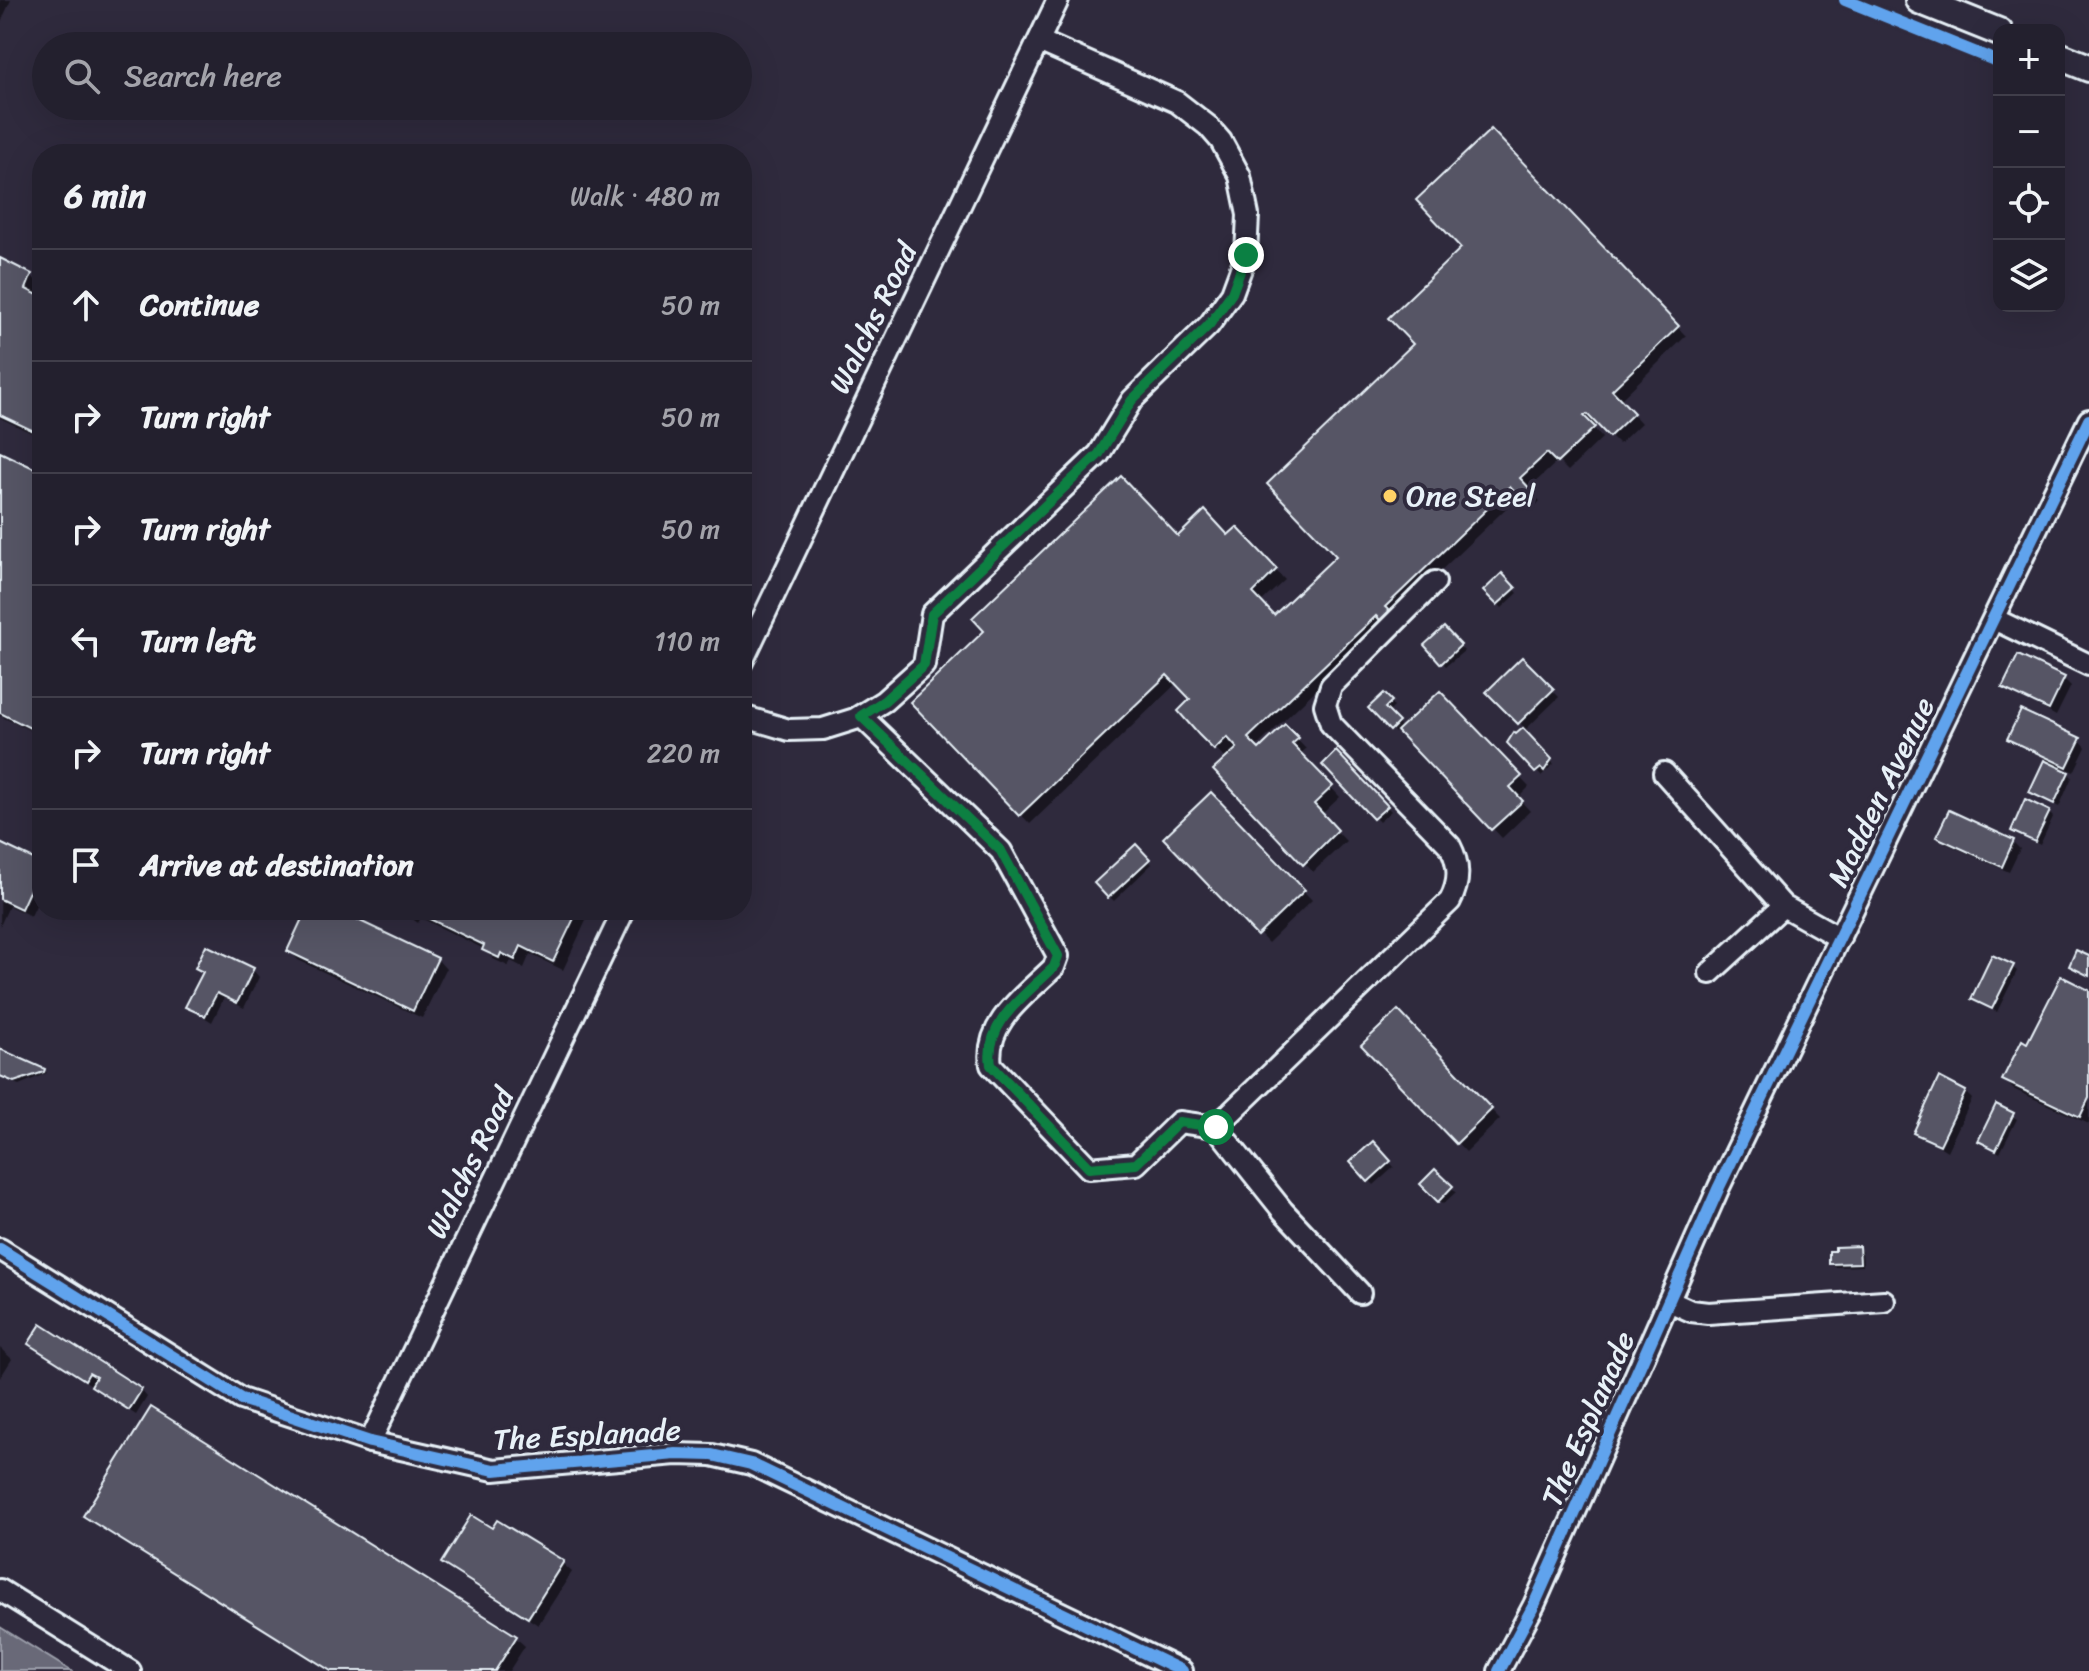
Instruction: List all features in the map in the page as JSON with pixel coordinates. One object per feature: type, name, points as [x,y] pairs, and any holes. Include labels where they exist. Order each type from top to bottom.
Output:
[{"type":"main road","points":[[1919,0],[1993,30]]},
{"type":"main road","points":[[2065,58],[2089,68]]},
{"type":"street","name":"Walchs Road","points":[[752,641],[1058,0]]},
{"type":"street","points":[[752,720],[772,727],[806,730],[839,725],[861,716],[884,701],[924,665],[932,614],[1099,454],[1132,400],[1209,325],[1232,293],[1246,255],[1248,215],[1242,186],[1231,158],[1208,126],[1177,102],[1039,41]]},
{"type":"street","name":"Madden Avenue","points":[[1719,1187],[2089,420]]},
{"type":"street","points":[[1216,1127],[1450,901],[1455,892],[1457,864],[1450,846],[1331,724],[1325,705],[1331,686],[1435,582]]},
{"type":"street","points":[[1994,619],[2089,665]]},
{"type":"street","points":[[861,716],[1001,851],[1058,956],[1054,967],[998,1022],[988,1047],[991,1065],[1089,1168],[1136,1164],[1179,1122],[1216,1127],[1283,1211],[1360,1293]]},
{"type":"street","points":[[1664,773],[1783,906],[1840,938]]},
{"type":"street","points":[[1710,973],[1783,906]]},
{"type":"street","name":"Walchs Road","points":[[370,1442],[619,920]]},
{"type":"street","name":"The Esplanade","points":[[1499,1671],[1534,1605],[1719,1187]]},
{"type":"street","name":"The Esplanade","points":[[0,1249],[241,1399],[370,1442],[494,1470],[676,1454],[712,1455],[751,1464],[1182,1671]]},
{"type":"street","points":[[1669,1301],[1691,1311],[1708,1313],[1884,1301]]},
{"type":"street","points":[[0,1590],[130,1671]]},
{"type":"water","points":[[0,1627],[71,1671],[0,1671]]},
{"type":"building","name":"One Steel","points":[[1491,129],[1679,326],[1612,390],[1634,413],[1609,437],[1587,414],[1584,416],[1595,427],[1557,463],[1547,453],[1520,478],[1532,491],[1522,500],[1510,487],[1385,607],[1392,613],[1382,622],[1376,616],[1248,738],[1259,749],[1285,724],[1299,738],[1292,744],[1333,786],[1314,804],[1338,830],[1303,865],[1213,770],[1237,748],[1227,737],[1214,750],[1199,735],[1178,711],[1190,699],[1167,675],[1019,816],[910,702],[984,631],[972,618],[1121,476],[1178,536],[1205,510],[1228,535],[1237,527],[1277,569],[1253,593],[1274,615],[1336,556],[1267,484],[1413,344],[1388,318],[1461,248],[1416,200]]},
{"type":"building","points":[[0,258],[32,274],[26,289],[32,292],[32,430],[0,415]]},
{"type":"building","points":[[0,452],[32,467],[32,729],[0,713]]},
{"type":"building","points":[[1502,573],[1516,588],[1497,605],[1483,591]]},
{"type":"building","points":[[1444,627],[1461,645],[1441,664],[1424,645]]},
{"type":"building","points":[[2018,655],[2065,677],[2049,710],[2002,688]]},
{"type":"building","points":[[1522,657],[1554,689],[1518,724],[1486,692]]},
{"type":"building","points":[[1440,691],[1522,776],[1510,787],[1523,801],[1491,830],[1397,731]]},
{"type":"building","points":[[1384,693],[1392,701],[1385,708],[1399,722],[1390,731],[1368,708]]},
{"type":"building","points":[[2021,710],[2081,738],[2067,767],[2007,739]]},
{"type":"building","points":[[1523,728],[1552,759],[1544,771],[1541,768],[1535,773],[1507,743],[1514,732],[1516,734]]},
{"type":"building","points":[[1336,751],[1388,806],[1373,819],[1322,765]]},
{"type":"building","points":[[2044,760],[2069,772],[2054,804],[2029,792]]},
{"type":"building","points":[[1211,792],[1305,890],[1257,936],[1163,838]]},
{"type":"building","points":[[2025,799],[2050,811],[2035,842],[2011,831]]},
{"type":"building","points":[[1949,810],[2014,840],[2002,867],[1936,837]]},
{"type":"building","points":[[0,843],[32,858],[32,885],[21,909],[0,899]]},
{"type":"building","points":[[1136,844],[1150,859],[1108,898],[1094,883]]},
{"type":"building","points":[[301,920],[358,920],[438,958],[413,1011],[287,951]]},
{"type":"building","points":[[432,920],[573,920],[553,962],[521,946],[515,960],[501,953],[499,958],[482,950],[484,945]]},
{"type":"building","points":[[206,945],[254,968],[237,1003],[217,993],[205,1016],[185,1007],[203,972],[195,968]]},
{"type":"building","points":[[2076,950],[2089,956],[2089,976],[2069,966]]},
{"type":"building","points":[[1992,955],[2014,965],[1992,1009],[1971,999]]},
{"type":"building","points":[[2061,976],[2089,990],[2089,1098],[2080,1117],[2002,1080],[2022,1040],[2027,1043]]},
{"type":"building","points":[[1398,1010],[1492,1109],[1456,1144],[1361,1045]]},
{"type":"building","points":[[0,1049],[45,1069],[44,1072],[14,1082],[0,1076]]},
{"type":"building","points":[[1939,1077],[1966,1091],[1940,1145],[1913,1133]]},
{"type":"building","points":[[1996,1104],[2014,1113],[1996,1150],[1978,1141]]},
{"type":"building","points":[[1373,1141],[1391,1161],[1368,1182],[1350,1162]]},
{"type":"building","points":[[1435,1169],[1453,1186],[1438,1202],[1420,1184]]},
{"type":"building","points":[[1859,1246],[1860,1263],[1829,1264],[1829,1251],[1835,1251],[1835,1247]]},
{"type":"building","points":[[41,1324],[142,1389],[129,1410],[91,1386],[96,1377],[89,1373],[85,1380],[28,1344]]},
{"type":"building","points":[[151,1407],[517,1636],[495,1671],[331,1671],[83,1516]]},
{"type":"building","points":[[471,1515],[492,1528],[497,1520],[564,1561],[528,1618],[441,1563]]},
{"type":"cycle path","points":[[1845,0],[1993,60]]},
{"type":"cycle path","points":[[1499,1671],[1534,1605],[1719,1187],[2089,420]]},
{"type":"cycle path","points":[[0,1249],[241,1399],[370,1442],[494,1470],[676,1454],[712,1455],[751,1464],[1182,1671]]},
{"type":"place","name":"One Steel","points":[[1390,496]]},
{"type":"route","points":[[1216,1127],[1179,1122],[1136,1164],[1089,1168],[991,1065],[988,1047],[998,1022],[1054,967],[1058,956],[1001,851],[861,716],[884,701],[924,665],[932,614],[964,580],[1099,454],[1132,400],[1222,310],[1246,255]]}]
